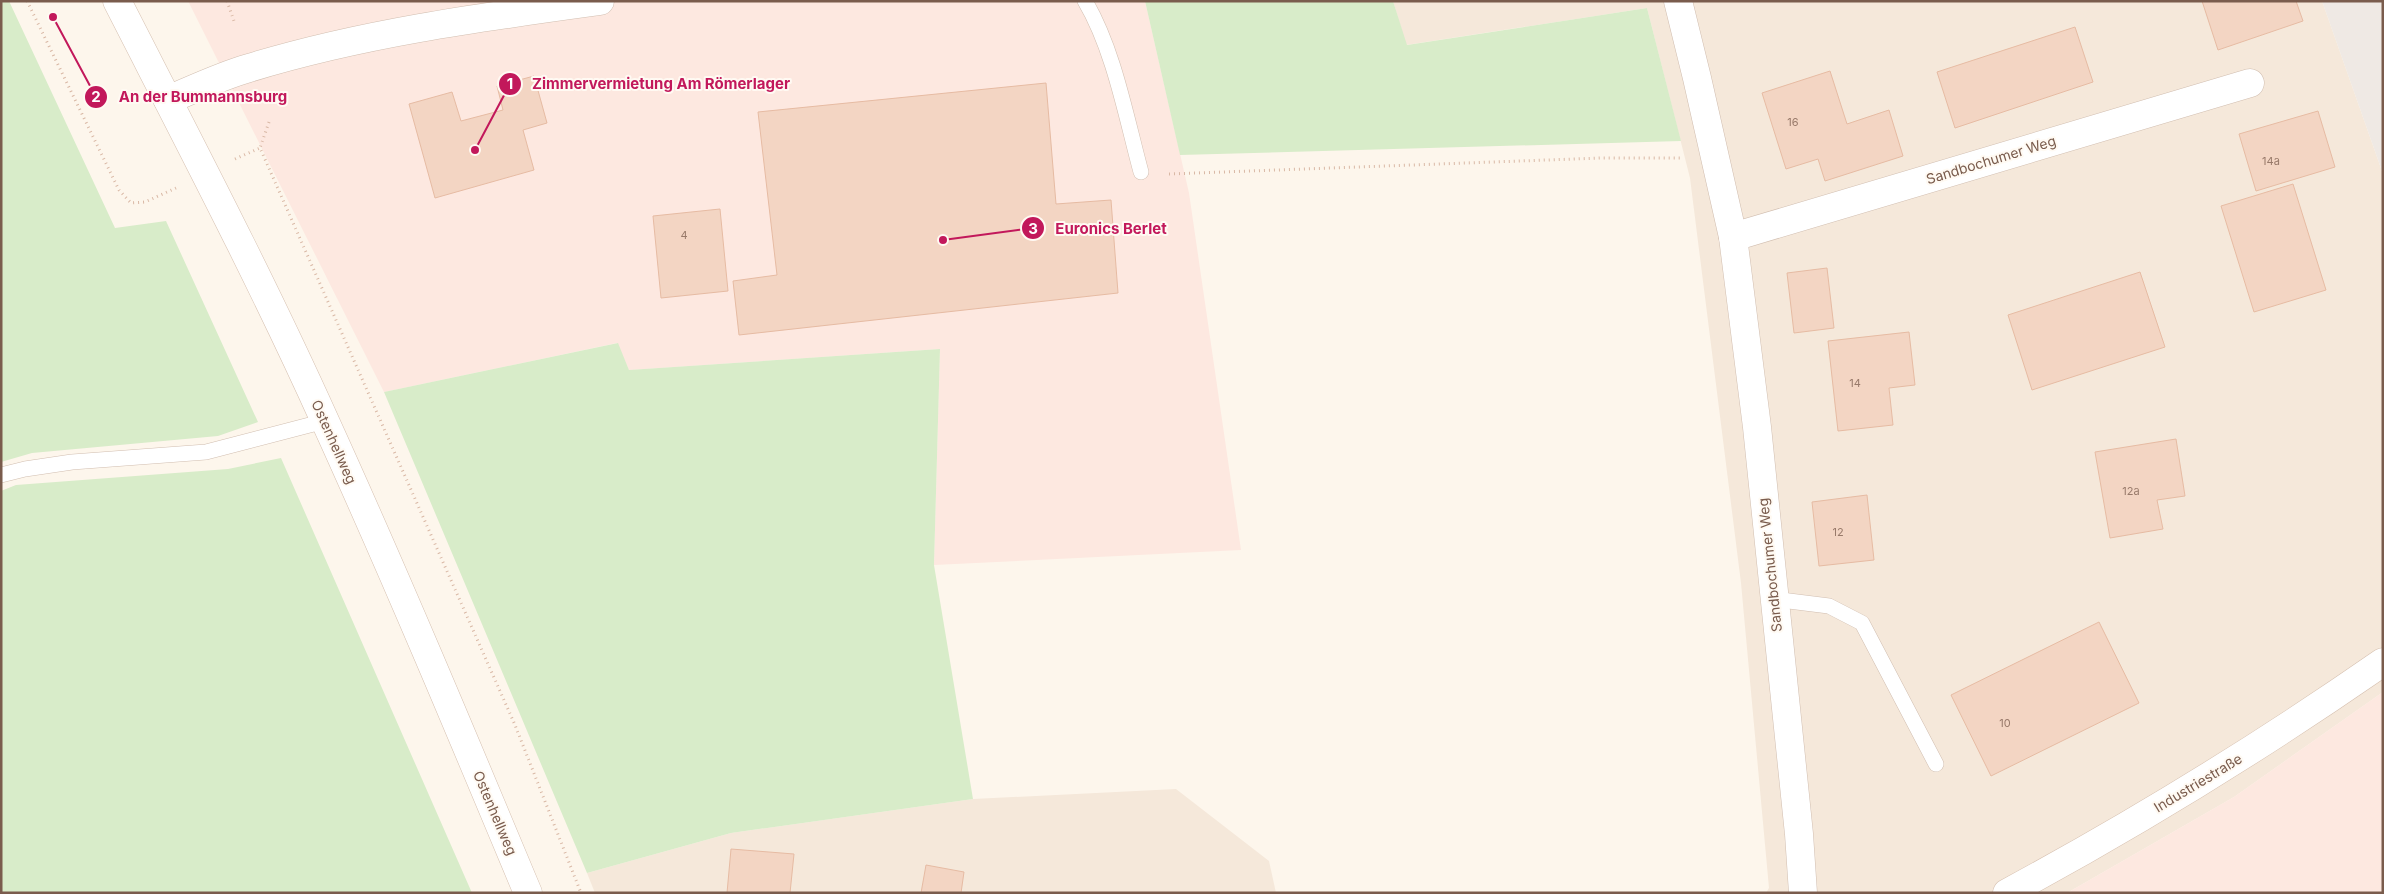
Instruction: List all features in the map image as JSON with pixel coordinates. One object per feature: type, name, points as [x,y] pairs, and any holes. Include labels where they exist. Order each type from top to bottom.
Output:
[{"type":"street","name":"Ostenhellweg","points":[[117,1],[168,100],[325,421],[445,693],[528,893]]},
{"type":"street","points":[[168,100],[247,68],[308,52],[496,15],[600,1]]},
{"type":"street","name":"Sandbochumer Weg","points":[[1678,1],[1733,237],[1757,427],[1799,834],[1803,893]]},
{"type":"street","name":"Sandbochumer Weg","points":[[1733,237],[2250,83]]},
{"type":"street","name":"Industriestraße","points":[[2007,893],[2097,844],[2233,762],[2318,708],[2383,662]]},
{"type":"lane","points":[[1085,1],[1093,15],[1109,56],[1141,172]]},
{"type":"lane","points":[[1,475],[25,468],[72,462],[206,452],[325,421]]},
{"type":"lane","points":[[1774,599],[1829,606],[1862,624],[1936,764]]},
{"type":"path","points":[[27,1],[119,190],[130,203],[145,202],[260,148]]},
{"type":"path","points":[[228,1],[234,21]]},
{"type":"path","points":[[268,122],[260,148],[515,725],[581,893]]},
{"type":"path","points":[[1141,172],[1182,174],[1601,158],[1681,158],[1715,155]]},
{"type":"shaded area","points":[[188,1],[1145,1],[1189,193],[1241,550],[934,565],[940,349],[629,370],[617,343],[384,392]]},
{"type":"shaded area","points":[[1393,1],[2322,1],[2383,174],[2383,692],[2234,797],[2067,893],[1766,893],[1769,888],[1741,583],[1690,178],[1647,8],[1406,45]]},
{"type":"shaded area","points":[[2322,1],[2383,1],[2383,174]]},
{"type":"shaded area","points":[[2383,692],[2383,893],[2067,893],[2234,797]]},
{"type":"shaded area","points":[[1176,789],[1269,861],[1276,893],[595,893],[587,873],[731,833],[973,799]]},
{"type":"green space","points":[[1,1],[9,1],[115,228],[166,221],[258,422],[218,436],[32,453],[1,462]]},
{"type":"green space","points":[[1145,1],[1393,1],[1407,45],[1647,8],[1681,141],[1180,155]]},
{"type":"green space","points":[[618,343],[629,370],[940,349],[934,565],[973,799],[731,833],[587,873],[384,392]]},
{"type":"green space","points":[[281,458],[472,893],[1,893],[1,491],[16,485],[228,469]]},
{"type":"building","points":[[2202,1],[2296,1],[2303,21],[2218,50]]},
{"type":"building","points":[[2075,27],[2093,82],[1955,128],[1937,72]]},
{"type":"building","points":[[1830,71],[1847,124],[1889,110],[1903,156],[1825,181],[1818,159],[1786,169],[1762,93]]},
{"type":"building","points":[[534,76],[547,123],[523,130],[534,170],[435,198],[409,104],[452,92],[461,121],[503,110],[497,86]]},
{"type":"building","points":[[1046,83],[1056,204],[1111,200],[1118,293],[739,335],[733,281],[777,275],[758,112]]},
{"type":"building","points":[[2318,111],[2335,167],[2256,191],[2239,134]]},
{"type":"building","points":[[2293,184],[2326,290],[2254,312],[2221,206]]},
{"type":"building","points":[[720,209],[728,291],[661,298],[653,216]]},
{"type":"building","points":[[1827,268],[1834,328],[1794,333],[1787,273]]},
{"type":"building","points":[[2140,272],[2165,347],[2032,390],[2008,315]]},
{"type":"building","points":[[1909,332],[1915,385],[1889,388],[1893,425],[1838,431],[1828,341]]},
{"type":"building","points":[[2176,439],[2185,496],[2157,500],[2163,529],[2110,538],[2095,452]]},
{"type":"building","points":[[1867,495],[1874,560],[1819,566],[1812,502]]},
{"type":"building","points":[[2099,622],[2139,703],[1991,776],[1951,695]]},
{"type":"building","points":[[731,849],[794,854],[790,893],[727,893]]},
{"type":"building","points":[[926,865],[964,872],[961,893],[921,893]]},
{"type":"place","name":"An der Bummannsburg","points":[[53,17]]},
{"type":"place","name":"Zimmervermietung Am Römerlager","points":[[475,150]]},
{"type":"place","name":"Euronics Berlet","points":[[943,240]]}]
